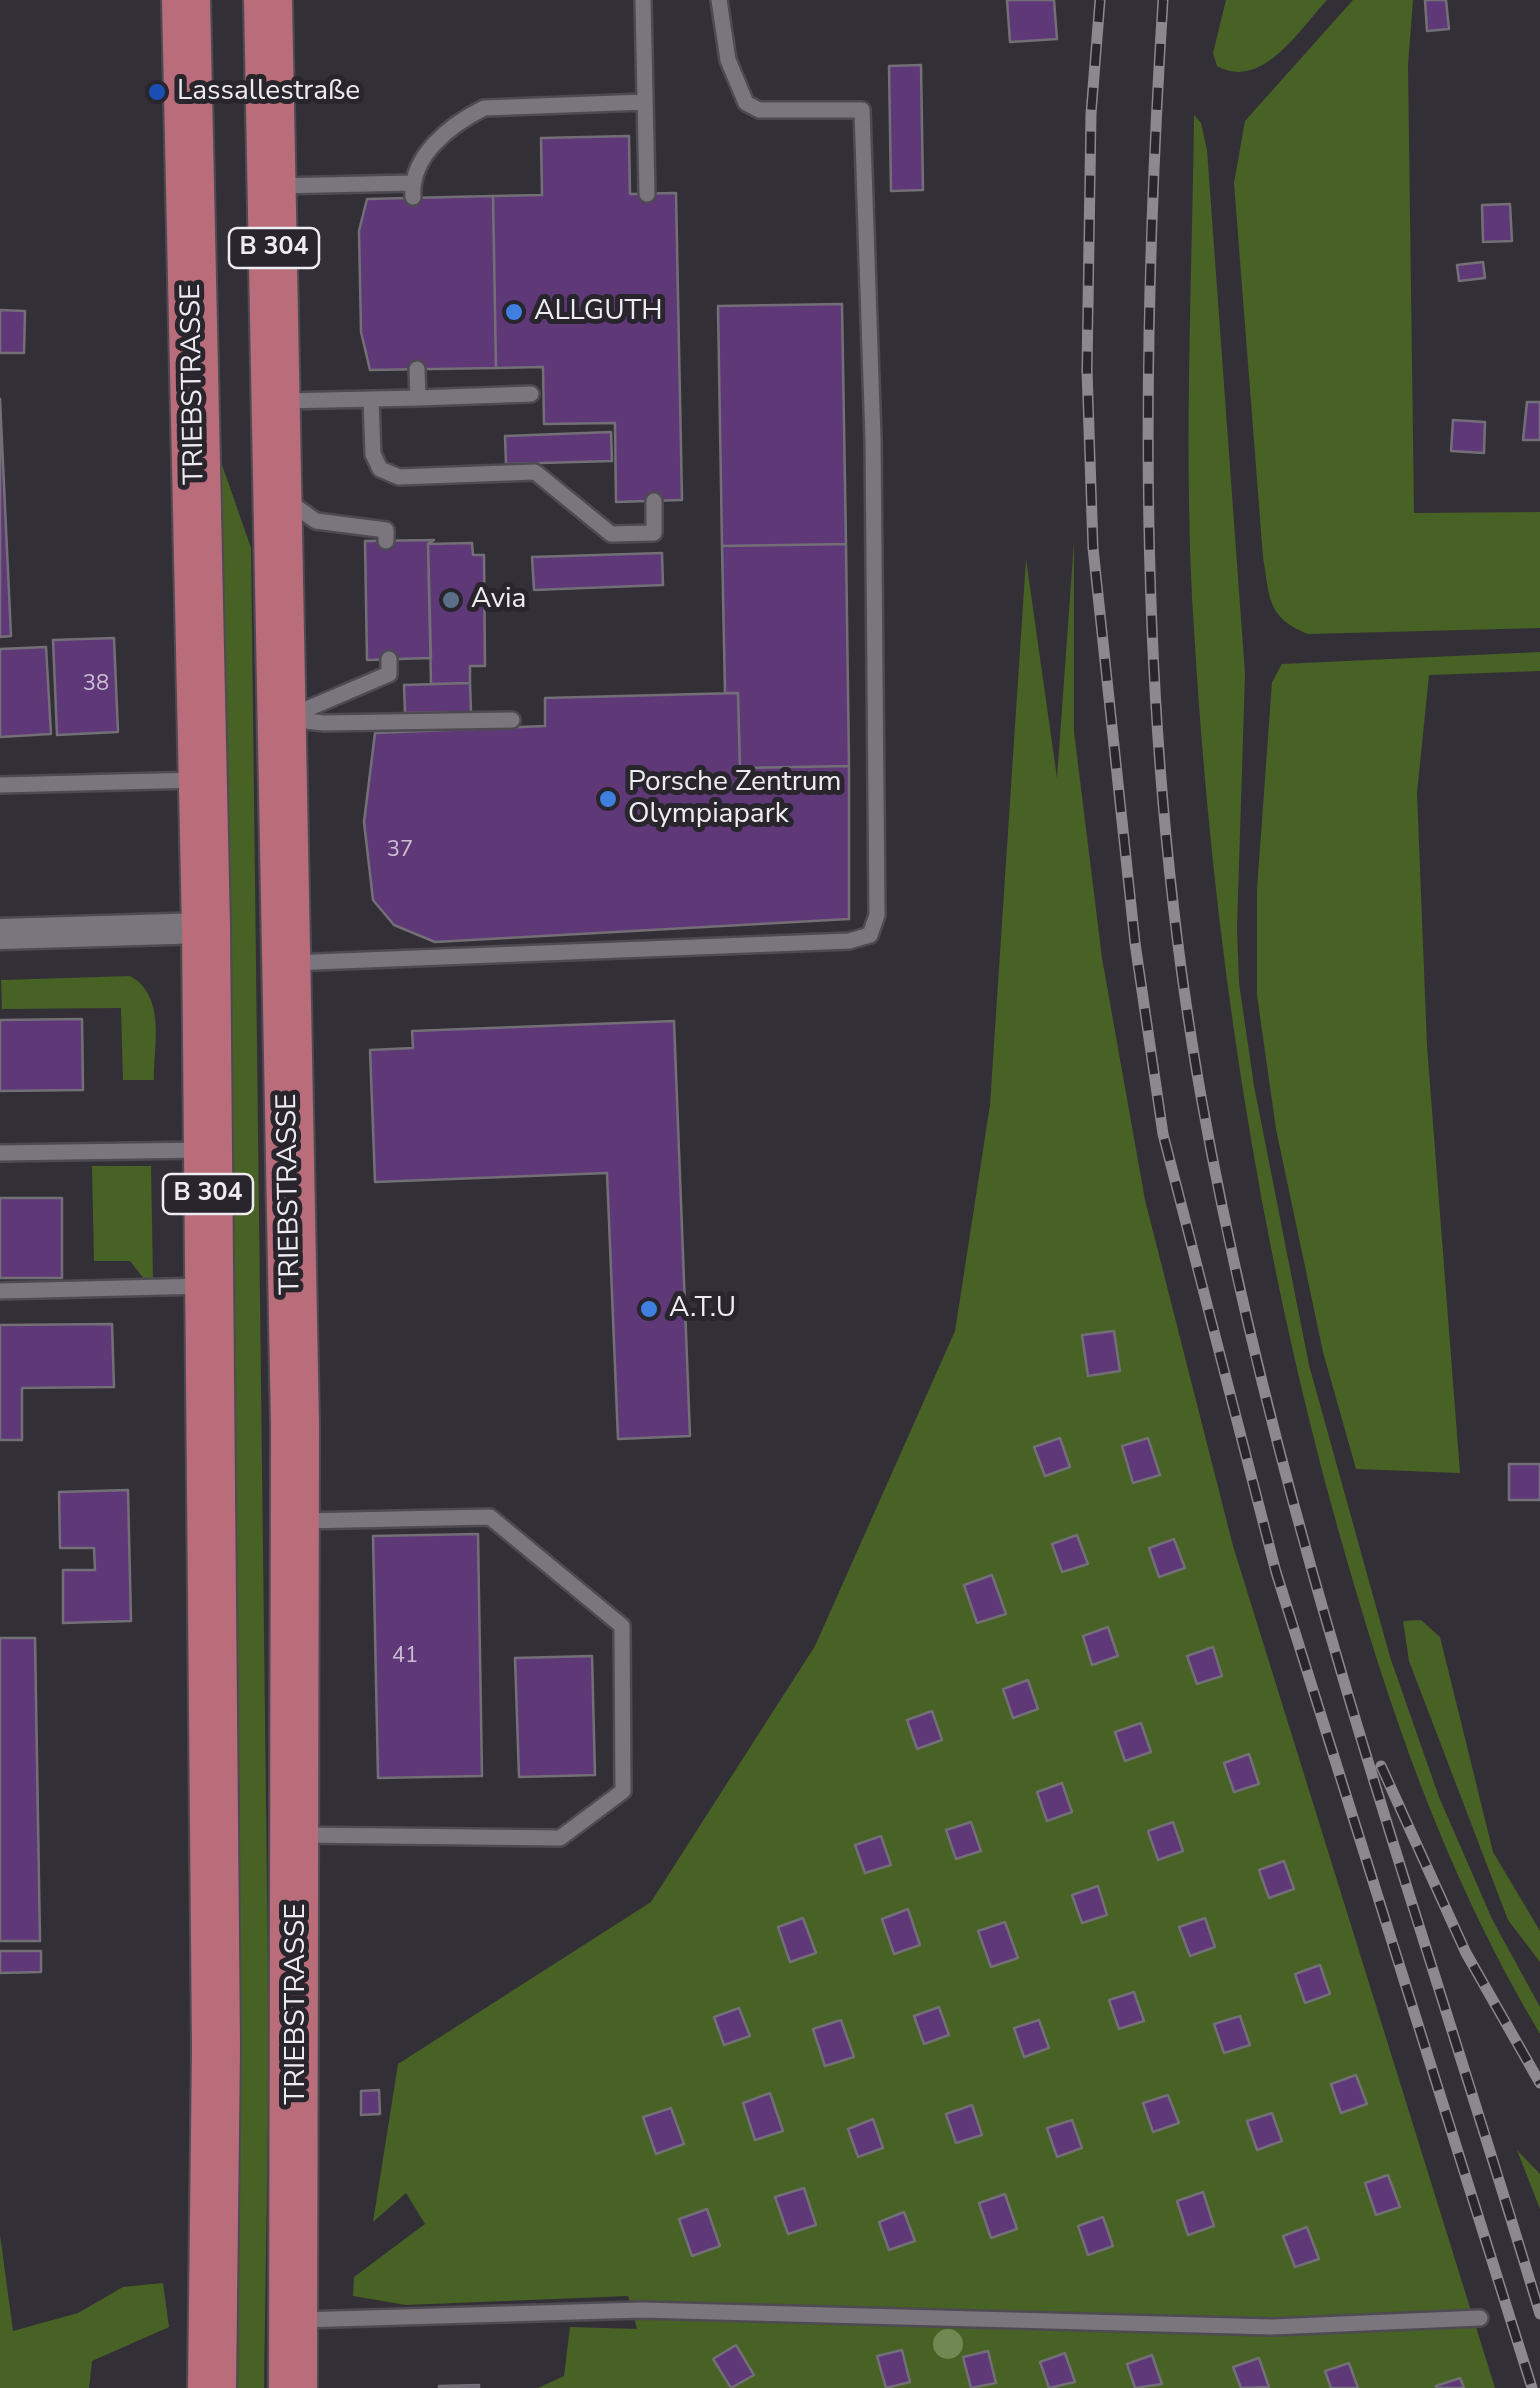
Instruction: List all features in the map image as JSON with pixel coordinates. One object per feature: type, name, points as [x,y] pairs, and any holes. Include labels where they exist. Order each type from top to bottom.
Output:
[{"type":"main road","name":"TRIEBSTRASSE","points":[[186,0],[206,928],[216,2048],[212,2388]]},
{"type":"main road","name":"TRIEBSTRASSE","points":[[268,0],[281,496],[296,1521],[298,1835],[293,2388]]},
{"type":"street","points":[[0,934],[206,928]]},
{"type":"lane","points":[[643,0],[648,194]]},
{"type":"lane","points":[[286,963],[850,941],[870,935],[876,916],[874,458],[862,110],[759,110],[746,103],[728,60],[718,0]]},
{"type":"lane","points":[[272,186],[413,190],[421,162],[439,139],[461,120],[484,108],[645,102]]},
{"type":"lane","points":[[418,369],[418,398]]},
{"type":"lane","points":[[278,401],[531,394]]},
{"type":"lane","points":[[371,400],[373,454],[380,469],[398,477],[535,472],[611,534],[654,532],[654,501]]},
{"type":"lane","points":[[281,496],[316,521],[386,530],[386,541]]},
{"type":"lane","points":[[284,718],[388,674],[389,659]]},
{"type":"lane","points":[[284,718],[324,723],[512,720]]},
{"type":"lane","points":[[0,785],[203,780]]},
{"type":"lane","points":[[0,1154],[208,1150]]},
{"type":"lane","points":[[0,1291],[209,1286]]},
{"type":"lane","points":[[296,1521],[490,1517],[622,1626],[623,1792],[560,1838],[298,1835]]},
{"type":"lane","points":[[296,2320],[642,2310],[1272,2327],[1480,2318]]},
{"type":"green space","points":[[1226,0],[1327,0],[1278,54],[1249,70],[1233,72],[1217,66],[1213,53]]},
{"type":"green space","points":[[1353,0],[1413,0],[1408,65],[1414,513],[1540,512],[1540,628],[1308,634],[1277,613],[1269,594],[1234,183],[1245,121]]},
{"type":"green space","points":[[211,55],[220,459],[251,548],[269,2052],[264,2388],[238,2388],[240,1849],[228,752],[221,519],[215,498]]},
{"type":"green space","points":[[1194,115],[1201,123],[1207,150],[1245,674],[1237,928],[1239,983],[1254,1086],[1309,1365],[1390,1657],[1439,1797],[1492,1919],[1540,2007],[1540,2034],[1447,1851],[1399,1726],[1338,1529],[1309,1419],[1261,1196],[1226,971],[1194,630],[1189,437]]},
{"type":"green space","points":[[1074,542],[1074,732],[1102,958],[1145,1200],[1233,1546],[1495,2388],[538,2388],[564,2376],[570,2327],[637,2329],[628,2296],[406,2305],[353,2296],[354,2277],[425,2224],[406,2193],[373,2222],[398,2064],[651,1902],[815,1646],[955,1331],[990,1105],[1026,559],[1057,778]]},
{"type":"green space","points":[[1540,652],[1540,671],[1429,675],[1417,793],[1427,1046],[1460,1473],[1356,1469],[1323,1352],[1276,1129],[1257,995],[1257,889],[1272,682],[1282,664]]},
{"type":"green space","points":[[130,976],[149,996],[153,1008],[154,1080],[123,1080],[121,1008],[2,1009],[1,980]]},
{"type":"green space","points":[[92,1166],[151,1166],[153,1279],[144,1279],[130,1261],[94,1261]]},
{"type":"green space","points":[[1421,1620],[1440,1637],[1493,1852],[1540,1931],[1540,1962],[1508,1920],[1409,1661],[1403,1621]]},
{"type":"green space","points":[[1517,2150],[1540,2174],[1540,2209]]},
{"type":"green space","points":[[0,2235],[13,2331],[78,2313],[123,2287],[163,2283],[169,2327],[92,2361],[89,2388],[0,2388]]},
{"type":"building","points":[[1007,0],[1054,0],[1057,39],[1010,42]]},
{"type":"building","points":[[1425,0],[1446,0],[1449,29],[1427,31]]},
{"type":"building","points":[[921,65],[923,190],[891,191],[889,66]]},
{"type":"building","points":[[629,136],[630,194],[676,193],[682,500],[616,502],[615,423],[544,424],[543,367],[496,368],[493,196],[542,195],[541,138]]},
{"type":"building","points":[[493,196],[496,368],[370,370],[361,332],[359,231],[367,199]]},
{"type":"building","points":[[1510,204],[1512,241],[1483,242],[1482,205]]},
{"type":"building","points":[[1483,262],[1485,278],[1459,281],[1457,265]]},
{"type":"building","points":[[842,304],[846,544],[722,546],[718,306]]},
{"type":"building","points":[[0,310],[25,311],[24,353],[0,353]]},
{"type":"building","points":[[0,399],[11,636],[0,637]]},
{"type":"building","points":[[1527,402],[1540,402],[1540,440],[1523,440]]},
{"type":"building","points":[[1453,420],[1485,422],[1484,453],[1451,451]]},
{"type":"building","points":[[611,432],[612,461],[506,464],[505,436]]},
{"type":"building","points":[[434,540],[428,544],[431,658],[367,660],[365,541]]},
{"type":"building","points":[[472,543],[473,555],[484,555],[485,666],[470,666],[470,683],[431,684],[428,544]]},
{"type":"building","points":[[846,544],[849,766],[740,768],[738,693],[725,693],[722,546]]},
{"type":"building","points":[[662,553],[663,585],[534,590],[532,557]]},
{"type":"building","points":[[114,638],[118,732],[57,735],[53,640]]},
{"type":"building","points":[[46,647],[51,734],[0,737],[0,649]]},
{"type":"building","points":[[470,683],[471,712],[405,713],[404,685]]},
{"type":"building","name":"Porsche Zentrum Olympiapark","points":[[738,693],[740,768],[849,766],[849,919],[435,942],[394,925],[373,900],[364,822],[375,733],[545,726],[545,698]]},
{"type":"building","points":[[82,1019],[83,1090],[0,1091],[0,1020]]},
{"type":"building","name":"A.T.U","points":[[674,1021],[690,1436],[618,1439],[607,1173],[375,1182],[370,1050],[413,1048],[412,1031]]},
{"type":"building","points":[[0,1198],[62,1198],[62,1278],[0,1278]]},
{"type":"building","points":[[112,1324],[114,1387],[22,1388],[22,1440],[0,1440],[0,1325]]},
{"type":"building","points":[[1114,1331],[1120,1371],[1088,1376],[1082,1335]]},
{"type":"building","points":[[1060,1438],[1070,1467],[1045,1476],[1034,1447]]},
{"type":"building","points":[[1148,1438],[1160,1475],[1133,1483],[1122,1446]]},
{"type":"building","points":[[1509,1464],[1540,1464],[1540,1500],[1509,1500]]},
{"type":"building","points":[[128,1490],[131,1621],[63,1623],[63,1570],[95,1570],[94,1548],[60,1548],[59,1492]]},
{"type":"building","points":[[478,1534],[482,1776],[378,1778],[373,1536]]},
{"type":"building","points":[[1077,1535],[1088,1564],[1062,1572],[1052,1544]]},
{"type":"building","points":[[1174,1539],[1185,1568],[1159,1577],[1149,1548]]},
{"type":"building","points":[[992,1575],[1006,1614],[977,1623],[964,1585]]},
{"type":"building","points":[[1108,1627],[1118,1656],[1092,1665],[1083,1636]]},
{"type":"building","points":[[0,1638],[35,1638],[40,1941],[0,1941]]},
{"type":"building","points":[[1213,1647],[1222,1676],[1197,1684],[1187,1656]]},
{"type":"building","points":[[592,1656],[595,1775],[519,1777],[515,1658]]},
{"type":"building","points":[[1028,1680],[1038,1709],[1013,1718],[1003,1689]]},
{"type":"building","points":[[932,1711],[942,1740],[917,1749],[907,1720]]},
{"type":"building","points":[[1141,1723],[1151,1752],[1125,1761],[1115,1732]]},
{"type":"building","points":[[1249,1754],[1259,1784],[1234,1792],[1224,1763]]},
{"type":"building","points":[[1062,1783],[1072,1812],[1047,1821],[1037,1792]]},
{"type":"building","points":[[971,1822],[981,1851],[956,1859],[946,1830]]},
{"type":"building","points":[[1173,1822],[1183,1851],[1158,1860],[1148,1831]]},
{"type":"building","points":[[881,1836],[891,1865],[865,1873],[855,1845]]},
{"type":"building","points":[[1284,1861],[1294,1889],[1269,1898],[1259,1870]]},
{"type":"building","points":[[1098,1886],[1107,1915],[1082,1923],[1072,1895]]},
{"type":"building","points":[[908,1909],[920,1945],[894,1954],[882,1919]]},
{"type":"building","points":[[803,1918],[816,1953],[790,1962],[778,1927]]},
{"type":"building","points":[[1205,1918],[1215,1947],[1190,1956],[1179,1927]]},
{"type":"building","points":[[1005,1922],[1018,1958],[991,1967],[978,1931]]},
{"type":"building","points":[[0,1951],[41,1951],[41,1972],[0,1973]]},
{"type":"building","points":[[1320,1965],[1330,1994],[1305,2003],[1295,1974]]},
{"type":"building","points":[[1134,1992],[1144,2021],[1119,2029],[1109,2000]]},
{"type":"building","points":[[939,2007],[949,2035],[924,2044],[914,2016]]},
{"type":"building","points":[[739,2008],[750,2036],[724,2045],[714,2017]]},
{"type":"building","points":[[1240,2016],[1250,2045],[1224,2053],[1214,2024]]},
{"type":"building","points":[[841,2020],[854,2057],[825,2066],[813,2029]]},
{"type":"building","points":[[1039,2020],[1049,2048],[1024,2057],[1014,2028]]},
{"type":"building","points":[[1356,2075],[1367,2104],[1341,2113],[1331,2084]]},
{"type":"building","points":[[379,2090],[380,2114],[361,2115],[361,2091]]},
{"type":"building","points":[[770,2093],[783,2131],[755,2140],[743,2103]]},
{"type":"building","points":[[1168,2095],[1179,2123],[1153,2132],[1143,2103]]},
{"type":"building","points":[[972,2105],[982,2135],[956,2143],[946,2114]]},
{"type":"building","points":[[671,2108],[684,2144],[656,2154],[643,2117]]},
{"type":"building","points":[[1272,2113],[1282,2141],[1257,2150],[1247,2121]]},
{"type":"building","points":[[873,2119],[883,2148],[858,2157],[848,2129]]},
{"type":"building","points":[[1072,2120],[1082,2148],[1057,2157],[1047,2128]]},
{"type":"building","points":[[1388,2175],[1400,2207],[1376,2215],[1365,2183]]},
{"type":"building","points":[[804,2188],[816,2225],[788,2234],[775,2197]]},
{"type":"building","points":[[1203,2192],[1214,2226],[1188,2235],[1177,2201]]},
{"type":"building","points":[[1005,2194],[1017,2229],[991,2238],[979,2203]]},
{"type":"building","points":[[707,2209],[720,2246],[692,2256],[679,2219]]},
{"type":"building","points":[[904,2212],[915,2241],[889,2250],[879,2222]]},
{"type":"building","points":[[1103,2217],[1113,2246],[1088,2255],[1078,2226]]},
{"type":"building","points":[[1307,2227],[1319,2259],[1295,2267],[1283,2236]]},
{"type":"building","points":[[736,2345],[754,2375],[731,2388],[713,2359]]},
{"type":"building","points":[[902,2350],[910,2382],[886,2388],[877,2356]]},
{"type":"building","points":[[988,2351],[996,2383],[971,2388],[963,2357]]},
{"type":"building","points":[[1065,2353],[1075,2382],[1049,2388],[1040,2362]]},
{"type":"building","points":[[1152,2355],[1162,2384],[1135,2388],[1127,2364]]},
{"type":"building","points":[[1259,2358],[1269,2387],[1241,2388],[1233,2367]]},
{"type":"building","points":[[1349,2363],[1358,2388],[1331,2388],[1325,2371]]},
{"type":"building","points":[[1460,2378],[1464,2388],[1436,2386]]},
{"type":"building","points":[[439,2386],[479,2388],[439,2388]]},
{"type":"railway","points":[[1100,0],[1091,114],[1087,370],[1093,548],[1135,943],[1163,1134],[1276,1572],[1532,2388]]},
{"type":"railway","points":[[1163,0],[1150,276],[1150,552],[1165,829],[1202,1102],[1233,1257],[1310,1562],[1353,1713],[1540,2314]]},
{"type":"railway","points":[[1381,1766],[1466,1953],[1540,2083]]},
{"type":"place","name":"Lassallestraße","points":[[157,92]]},
{"type":"place","name":"ALLGUTH","points":[[514,312]]},
{"type":"place","name":"Avia","points":[[451,600]]},
{"type":"place","name":"Porsche Zentrum Olympiapark","points":[[608,799]]},
{"type":"place","name":"A.T.U","points":[[649,1309]]}]
